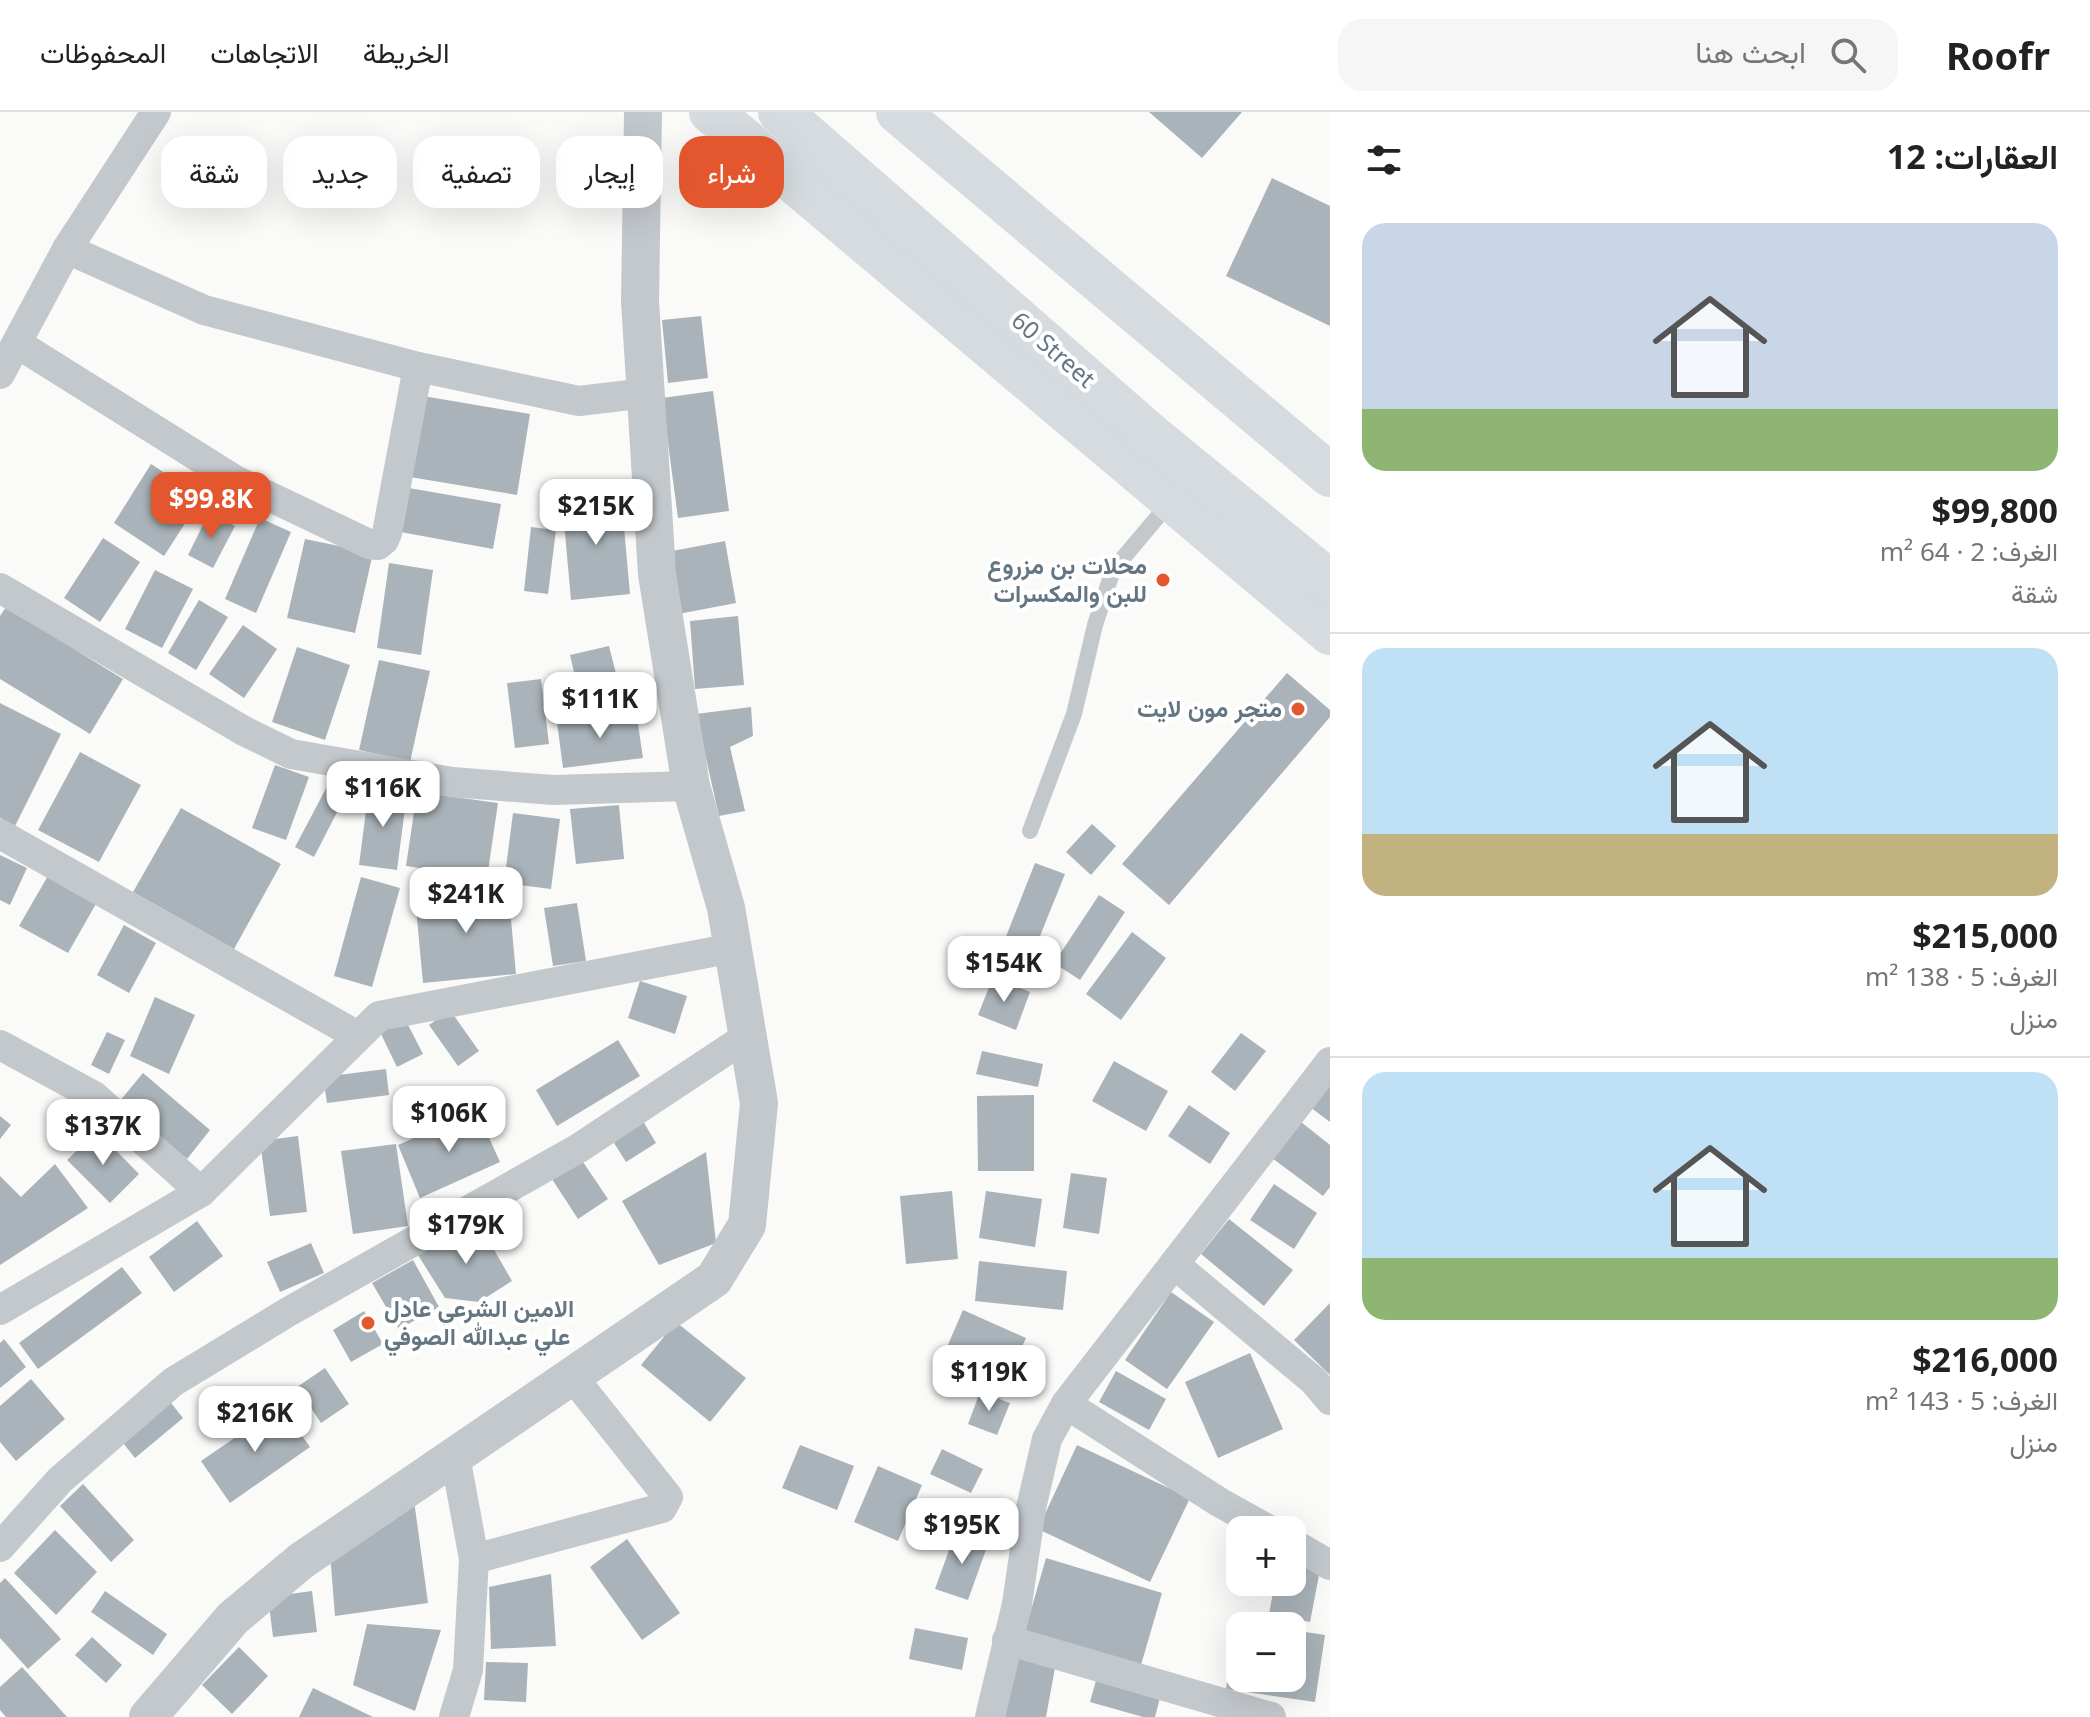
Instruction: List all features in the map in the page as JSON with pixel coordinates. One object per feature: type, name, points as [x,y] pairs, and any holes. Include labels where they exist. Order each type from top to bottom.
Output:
[{"type":"main road","points":[[711,112],[1142,451],[1172,499],[1330,633]]},
{"type":"main road","name":"60 Street","points":[[780,112],[1142,451],[1330,582]]},
{"type":"main road","points":[[898,112],[1330,475]]},
{"type":"street","points":[[0,374],[67,249],[156,112]]},
{"type":"street","points":[[148,1717],[233,1618],[301,1561],[714,1279],[747,1225],[759,1103],[726,908],[691,786],[657,574],[640,301],[643,112]]},
{"type":"street","points":[[67,249],[204,310],[418,367],[579,401],[646,393]]},
{"type":"street","points":[[18,344],[235,480],[369,544],[378,545],[387,533],[418,367]]},
{"type":"street","points":[[0,588],[244,731],[291,754],[452,782],[553,790],[691,786]]},
{"type":"street","points":[[0,834],[358,1036]]},
{"type":"street","points":[[0,1310],[201,1192],[379,1016],[733,948]]},
{"type":"street","points":[[0,1547],[60,1480],[173,1382],[288,1312],[579,1148],[748,1036]]},
{"type":"street","points":[[0,1045],[94,1096],[201,1192]]},
{"type":"street","points":[[990,1717],[1017,1604],[1031,1508],[1047,1439],[1066,1404],[1330,1062]]},
{"type":"street","points":[[1174,1264],[1314,1381],[1330,1400]]},
{"type":"street","points":[[474,1559],[662,1508],[667,1503],[668,1497],[572,1376]]},
{"type":"street","points":[[1066,1404],[1244,1516]]},
{"type":"street","points":[[454,1717],[468,1670],[474,1559],[455,1456]]},
{"type":"street","points":[[1306,1551],[1330,1565]]},
{"type":"street","points":[[1007,1640],[1271,1717]]},
{"type":"lane","points":[[1030,831],[1074,714],[1095,625],[1113,570],[1172,499]]},
{"type":"building","points":[[1149,112],[1242,112],[1202,158]]},
{"type":"building","points":[[1272,178],[1330,206],[1330,326],[1226,276]]},
{"type":"building","points":[[701,316],[708,378],[668,383],[662,320]]},
{"type":"building","points":[[713,391],[729,511],[678,518],[662,398]]},
{"type":"building","points":[[423,396],[530,414],[517,495],[410,477]]},
{"type":"building","points":[[151,464],[202,497],[164,556],[114,523]]},
{"type":"building","points":[[403,487],[501,504],[493,549],[395,531]]},
{"type":"building","points":[[621,494],[630,594],[571,600],[562,500]]},
{"type":"building","points":[[209,513],[235,526],[213,568],[188,555]]},
{"type":"building","points":[[260,518],[291,532],[256,613],[225,599]]},
{"type":"building","points":[[531,527],[556,530],[548,594],[524,591]]},
{"type":"building","points":[[103,538],[140,562],[100,622],[64,598]]},
{"type":"building","points":[[305,539],[373,553],[355,633],[287,618]]},
{"type":"building","points":[[725,541],[736,603],[673,615],[662,553]]},
{"type":"building","points":[[389,563],[433,570],[421,655],[377,648]]},
{"type":"building","points":[[155,570],[193,589],[162,648],[125,629]]},
{"type":"building","points":[[199,600],[228,617],[196,670],[168,653]]},
{"type":"building","points":[[6,607],[123,679],[90,734],[0,679],[0,616]]},
{"type":"building","points":[[738,616],[744,685],[695,689],[690,621]]},
{"type":"building","points":[[243,625],[277,649],[244,698],[209,674]]},
{"type":"building","points":[[609,646],[621,693],[581,702],[570,655]]},
{"type":"building","points":[[297,647],[350,665],[325,740],[272,722]]},
{"type":"building","points":[[379,660],[430,671],[410,762],[359,750]]},
{"type":"building","points":[[1287,673],[1330,710],[1330,717],[1169,905],[1122,864]]},
{"type":"building","points":[[541,679],[549,744],[515,748],[507,683]]},
{"type":"building","points":[[0,703],[61,734],[15,826],[0,818]]},
{"type":"building","points":[[751,707],[753,736],[730,747],[745,811],[719,816],[696,714]]},
{"type":"building","points":[[636,711],[643,758],[563,768],[557,722]]},
{"type":"building","points":[[80,752],[141,785],[99,862],[38,830]]},
{"type":"building","points":[[275,765],[309,777],[286,840],[252,828]]},
{"type":"building","points":[[331,779],[349,789],[314,857],[295,847]]},
{"type":"building","points":[[369,788],[407,793],[397,870],[359,865]]},
{"type":"building","points":[[417,792],[498,803],[487,878],[406,866]]},
{"type":"building","points":[[619,805],[624,859],[576,864],[570,809]]},
{"type":"building","points":[[181,808],[281,864],[234,949],[133,892]]},
{"type":"building","points":[[513,813],[560,819],[551,889],[504,883]]},
{"type":"building","points":[[1092,824],[1116,846],[1091,875],[1066,852]]},
{"type":"building","points":[[0,855],[27,868],[10,905],[0,900]]},
{"type":"building","points":[[1035,863],[1065,874],[1034,951],[1005,939]]},
{"type":"building","points":[[49,874],[97,902],[68,953],[19,926]]},
{"type":"building","points":[[361,877],[400,888],[372,987],[334,976]]},
{"type":"building","points":[[508,887],[516,974],[423,983],[415,897]]},
{"type":"building","points":[[1099,895],[1125,912],[1080,980],[1054,963]]},
{"type":"building","points":[[577,903],[586,961],[553,966],[544,908]]},
{"type":"building","points":[[124,925],[156,943],[129,993],[97,975]]},
{"type":"building","points":[[1132,932],[1166,958],[1121,1020],[1086,994]]},
{"type":"building","points":[[993,977],[1030,992],[1016,1030],[978,1015]]},
{"type":"building","points":[[640,981],[687,996],[675,1034],[628,1018]]},
{"type":"building","points":[[155,997],[195,1015],[169,1074],[130,1056]]},
{"type":"building","points":[[450,1010],[479,1051],[458,1066],[429,1025]]},
{"type":"building","points":[[405,1019],[423,1054],[397,1067],[380,1032]]},
{"type":"building","points":[[107,1032],[125,1040],[109,1074],[91,1065]]},
{"type":"building","points":[[1241,1033],[1266,1051],[1235,1091],[1211,1072]]},
{"type":"building","points":[[618,1040],[640,1076],[557,1126],[536,1090]]},
{"type":"building","points":[[982,1051],[1043,1064],[1038,1087],[976,1074]]},
{"type":"building","points":[[1114,1061],[1168,1091],[1146,1131],[1092,1101]]},
{"type":"building","points":[[386,1069],[389,1095],[327,1103],[323,1077]]},
{"type":"building","points":[[143,1073],[210,1130],[187,1159],[119,1102]]},
{"type":"building","points":[[1330,1079],[1330,1122],[1310,1107]]},
{"type":"building","points":[[1034,1095],[1034,1171],[978,1171],[977,1096]]},
{"type":"building","points":[[1189,1105],[1230,1133],[1210,1164],[1168,1136]]},
{"type":"building","points":[[477,1111],[500,1162],[420,1198],[398,1145]]},
{"type":"building","points":[[0,1116],[11,1125],[0,1139]]},
{"type":"building","points":[[640,1116],[656,1143],[626,1162],[609,1135]]},
{"type":"building","points":[[1296,1118],[1330,1145],[1330,1187],[1323,1196],[1268,1155]]},
{"type":"building","points":[[97,1131],[139,1174],[110,1203],[67,1160]]},
{"type":"building","points":[[298,1136],[307,1212],[270,1216],[260,1141]]},
{"type":"building","points":[[396,1144],[408,1226],[353,1234],[341,1151]]},
{"type":"building","points":[[706,1152],[716,1243],[659,1265],[622,1201]]},
{"type":"building","points":[[581,1159],[608,1199],[578,1219],[552,1179]]},
{"type":"building","points":[[55,1164],[88,1208],[0,1265],[0,1176],[21,1197]]},
{"type":"building","points":[[1071,1173],[1107,1178],[1099,1234],[1063,1228]]},
{"type":"building","points":[[1274,1184],[1317,1213],[1294,1249],[1250,1220]]},
{"type":"building","points":[[952,1191],[958,1259],[906,1264],[900,1196]]},
{"type":"building","points":[[986,1191],[1042,1199],[1035,1247],[979,1238]]},
{"type":"building","points":[[1229,1219],[1293,1270],[1264,1306],[1201,1254]]},
{"type":"building","points":[[477,1220],[512,1281],[479,1302],[445,1298],[418,1255]]},
{"type":"building","points":[[197,1221],[223,1256],[174,1292],[149,1257]]},
{"type":"building","points":[[311,1243],[324,1273],[280,1292],[267,1262]]},
{"type":"building","points":[[413,1260],[439,1307],[399,1329],[372,1283]]},
{"type":"building","points":[[979,1261],[1067,1271],[1063,1310],[975,1301]]},
{"type":"building","points":[[122,1267],[142,1293],[38,1369],[19,1343]]},
{"type":"building","points":[[1171,1292],[1214,1322],[1167,1389],[1125,1360]]},
{"type":"building","points":[[1330,1303],[1330,1375],[1294,1340]]},
{"type":"building","points":[[963,1310],[1026,1338],[1010,1374],[947,1347]]},
{"type":"building","points":[[364,1311],[383,1344],[351,1362],[333,1330]]},
{"type":"building","points":[[676,1322],[746,1378],[710,1422],[641,1365]]},
{"type":"building","points":[[4,1339],[26,1367],[0,1388],[0,1343]]},
{"type":"building","points":[[1250,1353],[1283,1429],[1218,1458],[1185,1382]]},
{"type":"building","points":[[325,1368],[349,1404],[321,1423],[297,1387]]},
{"type":"building","points":[[1116,1371],[1166,1399],[1149,1430],[1099,1402]]},
{"type":"building","points":[[31,1379],[65,1419],[16,1461],[0,1442],[0,1406]]},
{"type":"building","points":[[980,1392],[1010,1403],[997,1435],[968,1424]]},
{"type":"building","points":[[167,1398],[183,1418],[135,1458],[119,1438]]},
{"type":"building","points":[[281,1406],[310,1447],[230,1503],[201,1461]]},
{"type":"building","points":[[800,1445],[854,1466],[837,1510],[782,1488]]},
{"type":"building","points":[[1077,1445],[1190,1498],[1150,1582],[1038,1529]]},
{"type":"building","points":[[942,1449],[983,1469],[971,1493],[930,1474]]},
{"type":"building","points":[[878,1466],[922,1485],[898,1541],[854,1522]]},
{"type":"building","points":[[83,1484],[134,1540],[111,1562],[60,1506]]},
{"type":"building","points":[[413,1493],[428,1603],[335,1616],[330,1553]]},
{"type":"building","points":[[55,1530],[97,1572],[56,1615],[14,1573]]},
{"type":"building","points":[[956,1531],[988,1544],[968,1600],[935,1589]]},
{"type":"building","points":[[627,1539],[680,1613],[642,1640],[590,1567]]},
{"type":"building","points":[[1046,1558],[1162,1593],[1141,1665],[1025,1631]]},
{"type":"building","points":[[1306,1568],[1320,1570],[1310,1622],[1306,1621],[1306,1612],[1269,1612],[1272,1596],[1306,1596]]},
{"type":"building","points":[[551,1574],[556,1646],[491,1649],[489,1587]]},
{"type":"building","points":[[5,1578],[61,1639],[28,1669],[0,1638],[0,1583]]},
{"type":"building","points":[[105,1591],[167,1634],[153,1655],[91,1612]]},
{"type":"building","points":[[312,1591],[317,1632],[273,1637],[268,1597]]},
{"type":"building","points":[[367,1624],[441,1630],[415,1711],[353,1685]]},
{"type":"building","points":[[915,1628],[968,1638],[962,1670],[909,1659]]},
{"type":"building","points":[[1306,1632],[1325,1635],[1315,1702],[1247,1692],[1306,1692]]},
{"type":"building","points":[[92,1637],[122,1665],[106,1683],[75,1655]]},
{"type":"building","points":[[239,1647],[268,1676],[232,1714],[202,1685]]},
{"type":"building","points":[[1015,1650],[1057,1657],[1046,1717],[1003,1717]]},
{"type":"building","points":[[486,1662],[528,1663],[526,1702],[484,1700]]},
{"type":"building","points":[[22,1667],[67,1717],[6,1717],[0,1710],[0,1687]]},
{"type":"building","points":[[1098,1673],[1162,1690],[1155,1717],[1143,1717],[1090,1702]]},
{"type":"building","points":[[313,1688],[373,1717],[299,1717]]},
{"type":"place","name":"محلات بن مزروع للبن والمكسرات","points":[[1163,580]]},
{"type":"place","name":"متجر مون لايت","points":[[1298,709]]},
{"type":"place","name":"الامين الشرعي عادل علي عبدالله الصوفي","points":[[368,1323]]}]
